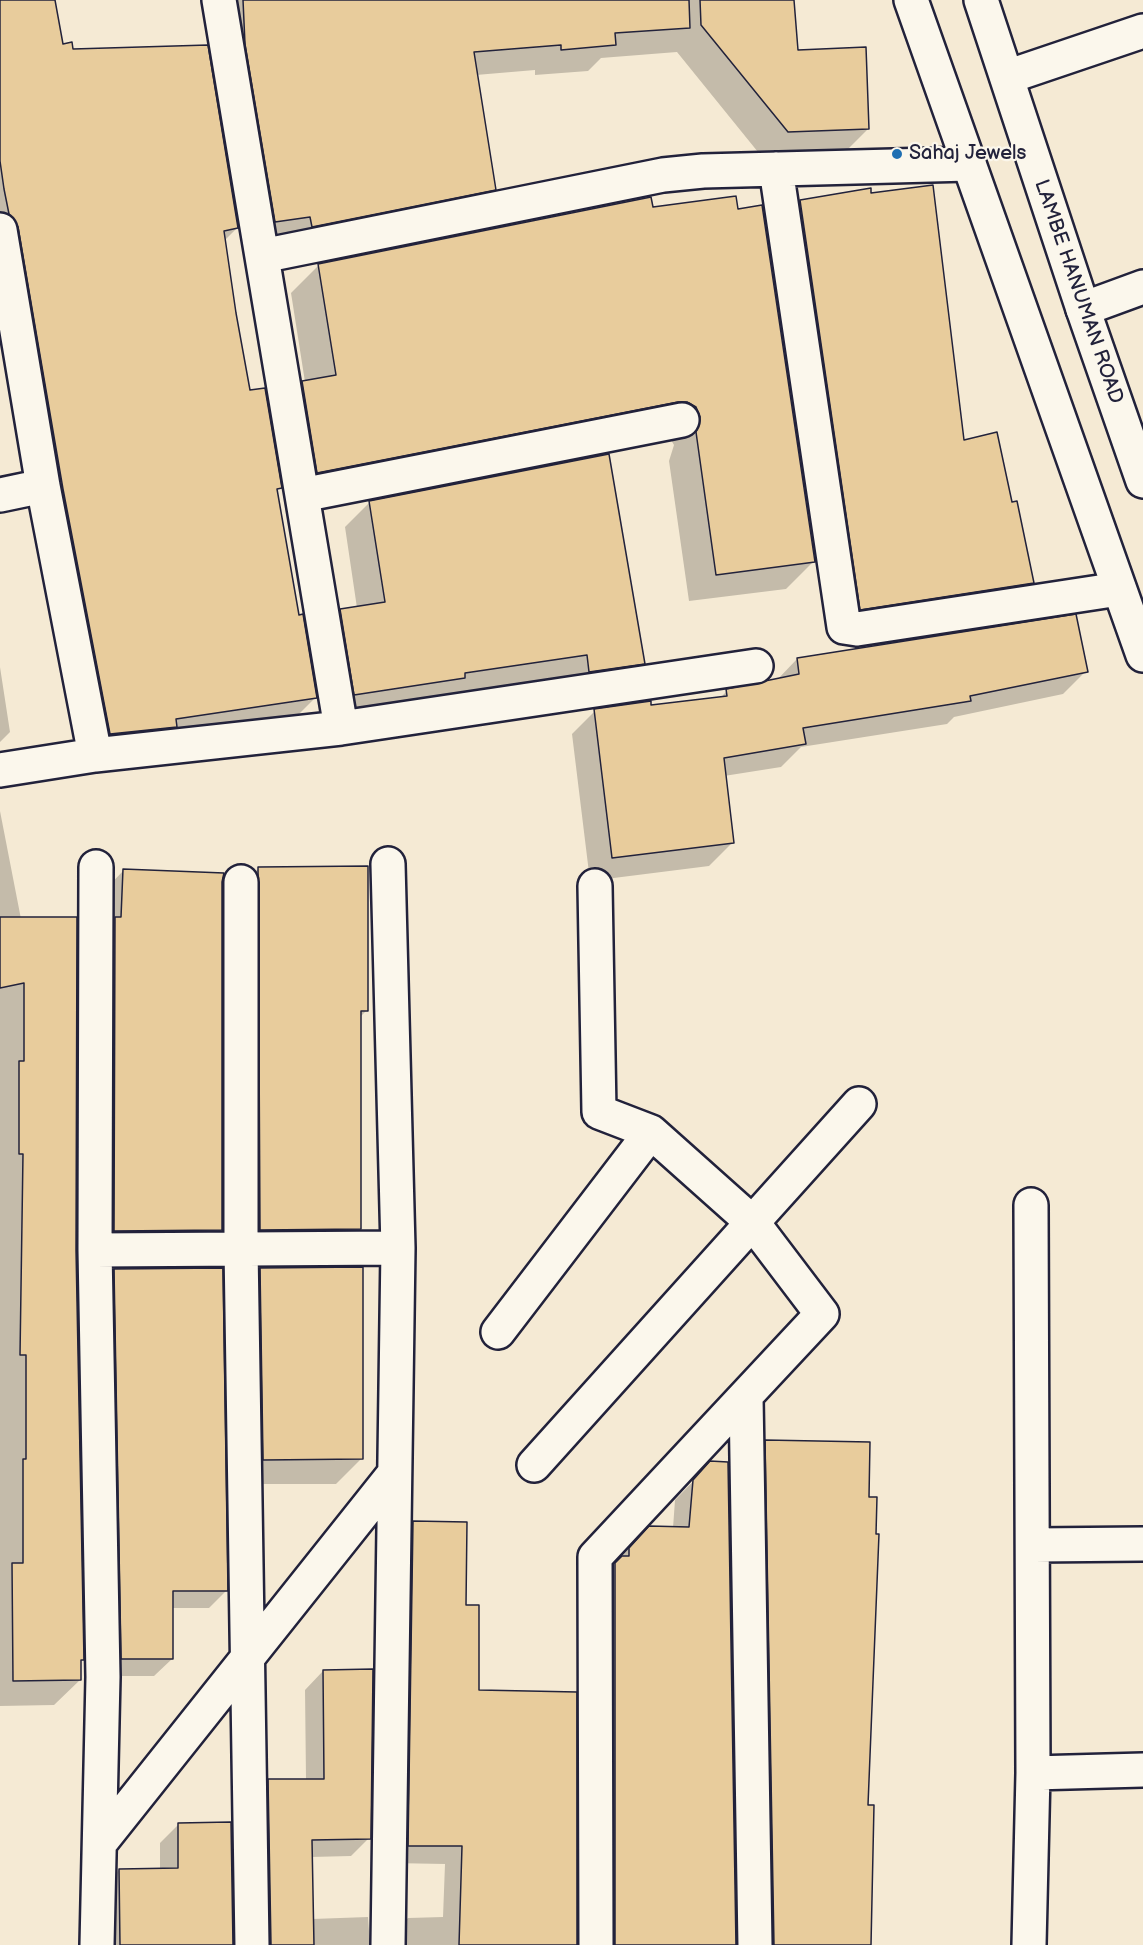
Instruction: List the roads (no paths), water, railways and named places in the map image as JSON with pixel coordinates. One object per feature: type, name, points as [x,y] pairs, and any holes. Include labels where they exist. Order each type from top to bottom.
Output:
[{"type":"street","points":[[219,0],[341,728]]},
{"type":"street","points":[[911,0],[1143,655]]},
{"type":"street","name":"LAMBE HANUMAN ROAD","points":[[981,0],[1083,309],[1143,481]]},
{"type":"street","points":[[1007,77],[1143,31]]},
{"type":"street","points":[[262,256],[663,175],[969,164]]},
{"type":"street","points":[[777,170],[844,627],[857,629],[1119,589]]},
{"type":"street","points":[[0,230],[43,486],[95,755]]},
{"type":"street","points":[[1083,309],[1143,287]]},
{"type":"street","points":[[302,495],[682,420]]},
{"type":"street","points":[[0,495],[43,486]]},
{"type":"street","points":[[0,770],[95,755],[341,728],[756,666]]},
{"type":"street","points":[[388,864],[398,1248],[388,1945]]},
{"type":"street","points":[[96,867],[95,1250],[103,1677],[97,1945]]},
{"type":"street","points":[[241,882],[241,1248],[252,1945]]},
{"type":"street","points":[[595,885],[599,1112],[651,1132],[753,1222],[822,1314],[595,1557],[596,1945]]},
{"type":"street","points":[[534,1465],[859,1104]]},
{"type":"street","points":[[498,1332],[651,1132]]},
{"type":"street","points":[[1029,1945],[1034,1773],[1030,1205]]},
{"type":"street","points":[[95,1250],[398,1248]]},
{"type":"street","points":[[746,1397],[755,1945]]},
{"type":"street","points":[[100,1843],[393,1475]]},
{"type":"street","points":[[1034,1545],[1143,1544]]},
{"type":"street","points":[[1034,1773],[1143,1770]]},
{"type":"place","name":"Sahaj Jewels","points":[[897,154]]}]
